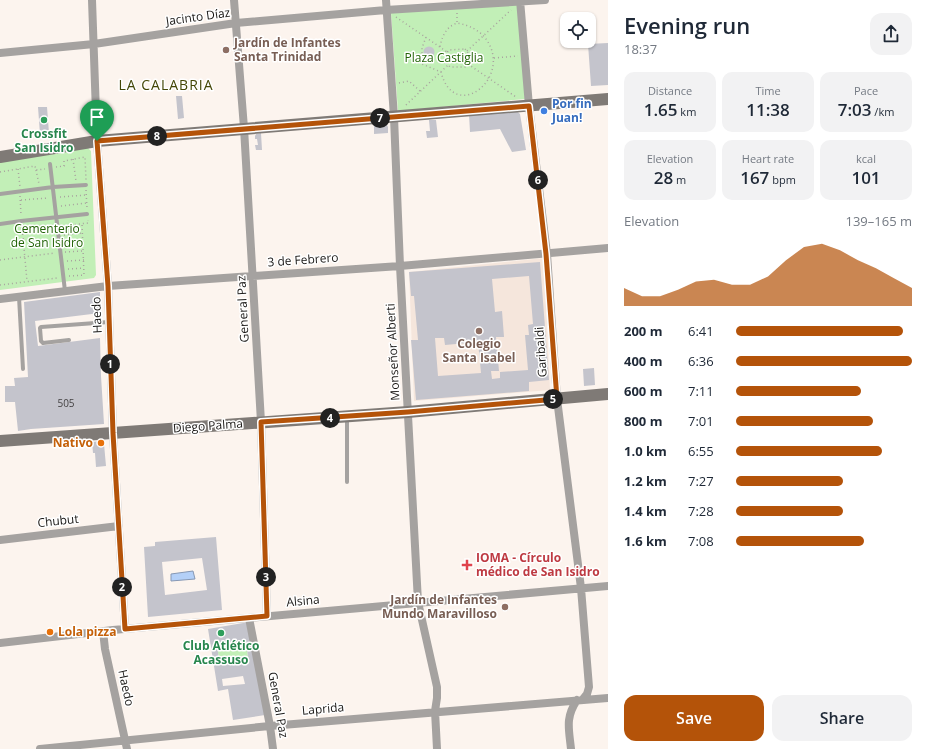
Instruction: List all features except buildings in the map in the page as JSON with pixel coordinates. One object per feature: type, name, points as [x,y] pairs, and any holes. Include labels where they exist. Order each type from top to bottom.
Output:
[{"type":"street","name":"Haedo","points":[[92,0],[97,141],[108,286],[113,433],[125,629]]},
{"type":"street","name":"General Paz","points":[[234,0],[244,128],[261,422],[267,616]]},
{"type":"street","name":"Monseñor Alberti","points":[[386,0],[394,117],[400,266],[418,602],[437,687],[435,711],[437,749]]},
{"type":"street","name":"Jacinto Díaz","points":[[0,53],[94,44],[236,23],[386,10],[545,0]]},
{"type":"street","name":"Garibaldi","points":[[520,1],[529,106],[546,254],[557,399],[581,588],[589,687],[587,694],[570,709],[568,718],[571,749]]},
{"type":"street","points":[[0,157],[97,141],[608,99]]},
{"type":"street","name":"3 de Febrero","points":[[0,299],[108,286],[400,266],[608,248]]},
{"type":"street","name":"Diego Palma","points":[[0,441],[347,417],[608,394]]},
{"type":"street","name":"Chubut","points":[[0,540],[119,526]]},
{"type":"street","name":"Alsina","points":[[0,643],[103,631],[608,586]]},
{"type":"street","name":"General Paz","points":[[249,618],[273,749]]},
{"type":"street","name":"Haedo","points":[[103,631],[105,649],[127,749]]},
{"type":"street","name":"Laprida","points":[[40,749],[435,711],[608,698]]},
{"type":"lane","points":[[50,166],[65,291]]},
{"type":"lane","points":[[0,194],[40,188],[86,185]]},
{"type":"lane","points":[[0,224],[87,214]]},
{"type":"lane","points":[[19,297],[23,369]]},
{"type":"lane","points":[[69,340],[43,343],[40,328],[109,322]]},
{"type":"lane","points":[[347,417],[347,482]]},
{"type":"path","points":[[467,51],[520,1]]},
{"type":"path","points":[[456,6],[457,23]]},
{"type":"path","points":[[386,10],[447,52]]},
{"type":"path","points":[[426,37],[422,48],[422,64],[441,72],[446,86],[459,95],[470,95],[478,90],[488,78],[493,68],[494,58],[491,48],[483,36],[472,27],[457,23],[447,29],[442,38],[440,47]]},
{"type":"path","points":[[447,52],[449,50],[465,49],[467,51]]},
{"type":"path","points":[[467,51],[469,58],[468,64]]},
{"type":"path","points":[[447,52],[446,63],[450,67],[461,67],[468,64]]},
{"type":"path","points":[[494,58],[525,56]]},
{"type":"path","points":[[468,64],[529,106]]},
{"type":"path","points":[[394,117],[448,65]]},
{"type":"path","points":[[392,84],[409,81],[421,92]]},
{"type":"path","points":[[36,170],[50,166],[64,166],[64,161],[85,157],[88,223],[58,227]]},
{"type":"path","points":[[73,159],[77,186]]},
{"type":"path","points":[[0,172],[35,166],[40,188]]},
{"type":"path","points":[[55,207],[87,203]]},
{"type":"path","points":[[58,236],[82,233]]},
{"type":"path","points":[[60,244],[83,242]]},
{"type":"path","points":[[0,260],[60,252],[83,251]]},
{"type":"path","points":[[62,261],[84,260]]},
{"type":"path","points":[[62,270],[84,268]]},
{"type":"shaded area","name":"Colegio Santa Isabel","points":[[544,258],[550,390],[414,401],[409,272]]},
{"type":"green space","name":"Plaza Castiglia","points":[[518,4],[525,99],[398,111],[391,13]]},
{"type":"green space","name":"Cementerio de San Isidro","points":[[88,148],[91,151],[96,275],[94,278],[0,290],[0,162]]},
{"type":"green space","points":[[246,641],[248,657],[219,660],[217,644]]},
{"type":"water","points":[[193,571],[195,579],[171,581],[171,574]]},
{"type":"place","name":"Jardín de Infantes Santa Trinidad","points":[[226,50]]},
{"type":"place","name":"Por fin Juan!","points":[[544,111]]},
{"type":"place","name":"Crossfit San Isidro","points":[[44,120]]},
{"type":"place","name":"Colegio Santa Isabel","points":[[479,331]]},
{"type":"place","name":"Nativo","points":[[101,443]]},
{"type":"place","name":"IOMA - Círculo médico de San Isidro","points":[[467,565]]},
{"type":"place","name":"Jardín de Infantes Mundo Maravilloso","points":[[505,607]]},
{"type":"place","name":"Lola pizza","points":[[50,632]]},
{"type":"place","name":"Club Atlético Acassuso","points":[[221,633]]},
{"type":"district","name":"LA CALABRIA","points":[[166,85]]},
{"type":"route","points":[[529,106],[546,254],[557,399],[408,412],[261,422],[267,616],[125,629],[113,433],[108,286],[97,141],[529,106]]}]
